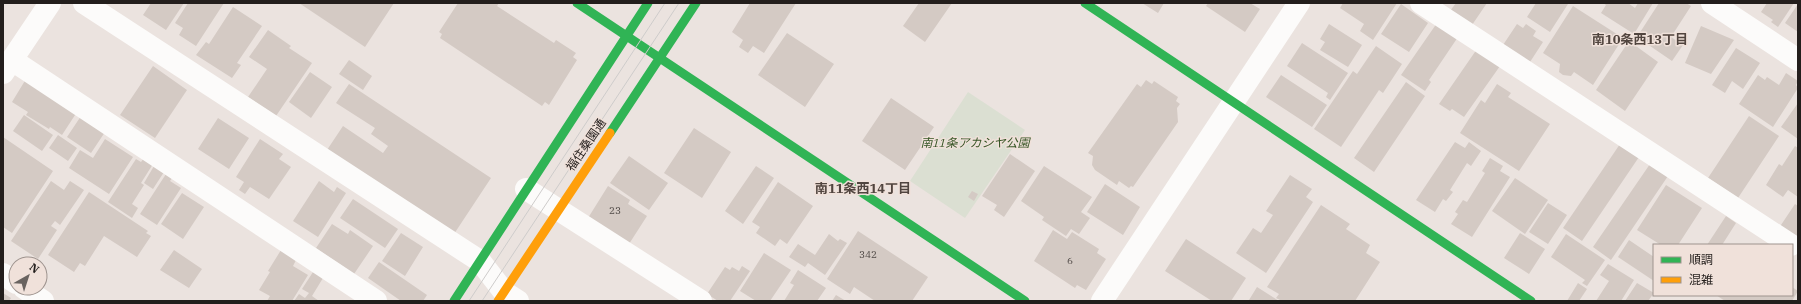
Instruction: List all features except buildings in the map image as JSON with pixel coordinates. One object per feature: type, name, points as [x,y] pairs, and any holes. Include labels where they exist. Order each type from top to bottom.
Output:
[{"type":"street","points":[[49,3],[7,67],[376,301]]},
{"type":"street","points":[[84,3],[480,262],[507,298]]},
{"type":"street","points":[[577,3],[1025,301]]},
{"type":"street","points":[[454,301],[648,3]]},
{"type":"street","name":"福住桑園通","points":[[507,298],[558,209],[696,3]]},
{"type":"street","points":[[1085,3],[1532,301]]},
{"type":"street","points":[[1102,301],[1299,3]]},
{"type":"street","points":[[1420,3],[1790,244]]},
{"type":"street","points":[[1712,3],[1798,60]]},
{"type":"street","points":[[526,189],[701,301]]},
{"type":"green space","name":"南11条アカシヤ公園","points":[[968,92],[1025,130],[965,218],[910,181]]},
{"type":"tram line","points":[[469,301],[665,3]]},
{"type":"tram line","points":[[482,301],[679,3]]},
{"type":"traffic: fast","points":[[577,3],[1025,301]]},
{"type":"traffic: fast","points":[[454,301],[648,3]]},
{"type":"traffic: fast","points":[[610,133],[696,3]]},
{"type":"traffic: fast","points":[[1085,3],[1531,301]]},
{"type":"traffic: slow","points":[[498,301],[610,133]]},
{"type":"district","name":"南10条西13丁目","points":[[1640,39]]},
{"type":"district","name":"南11条西14丁目","points":[[863,188]]}]
